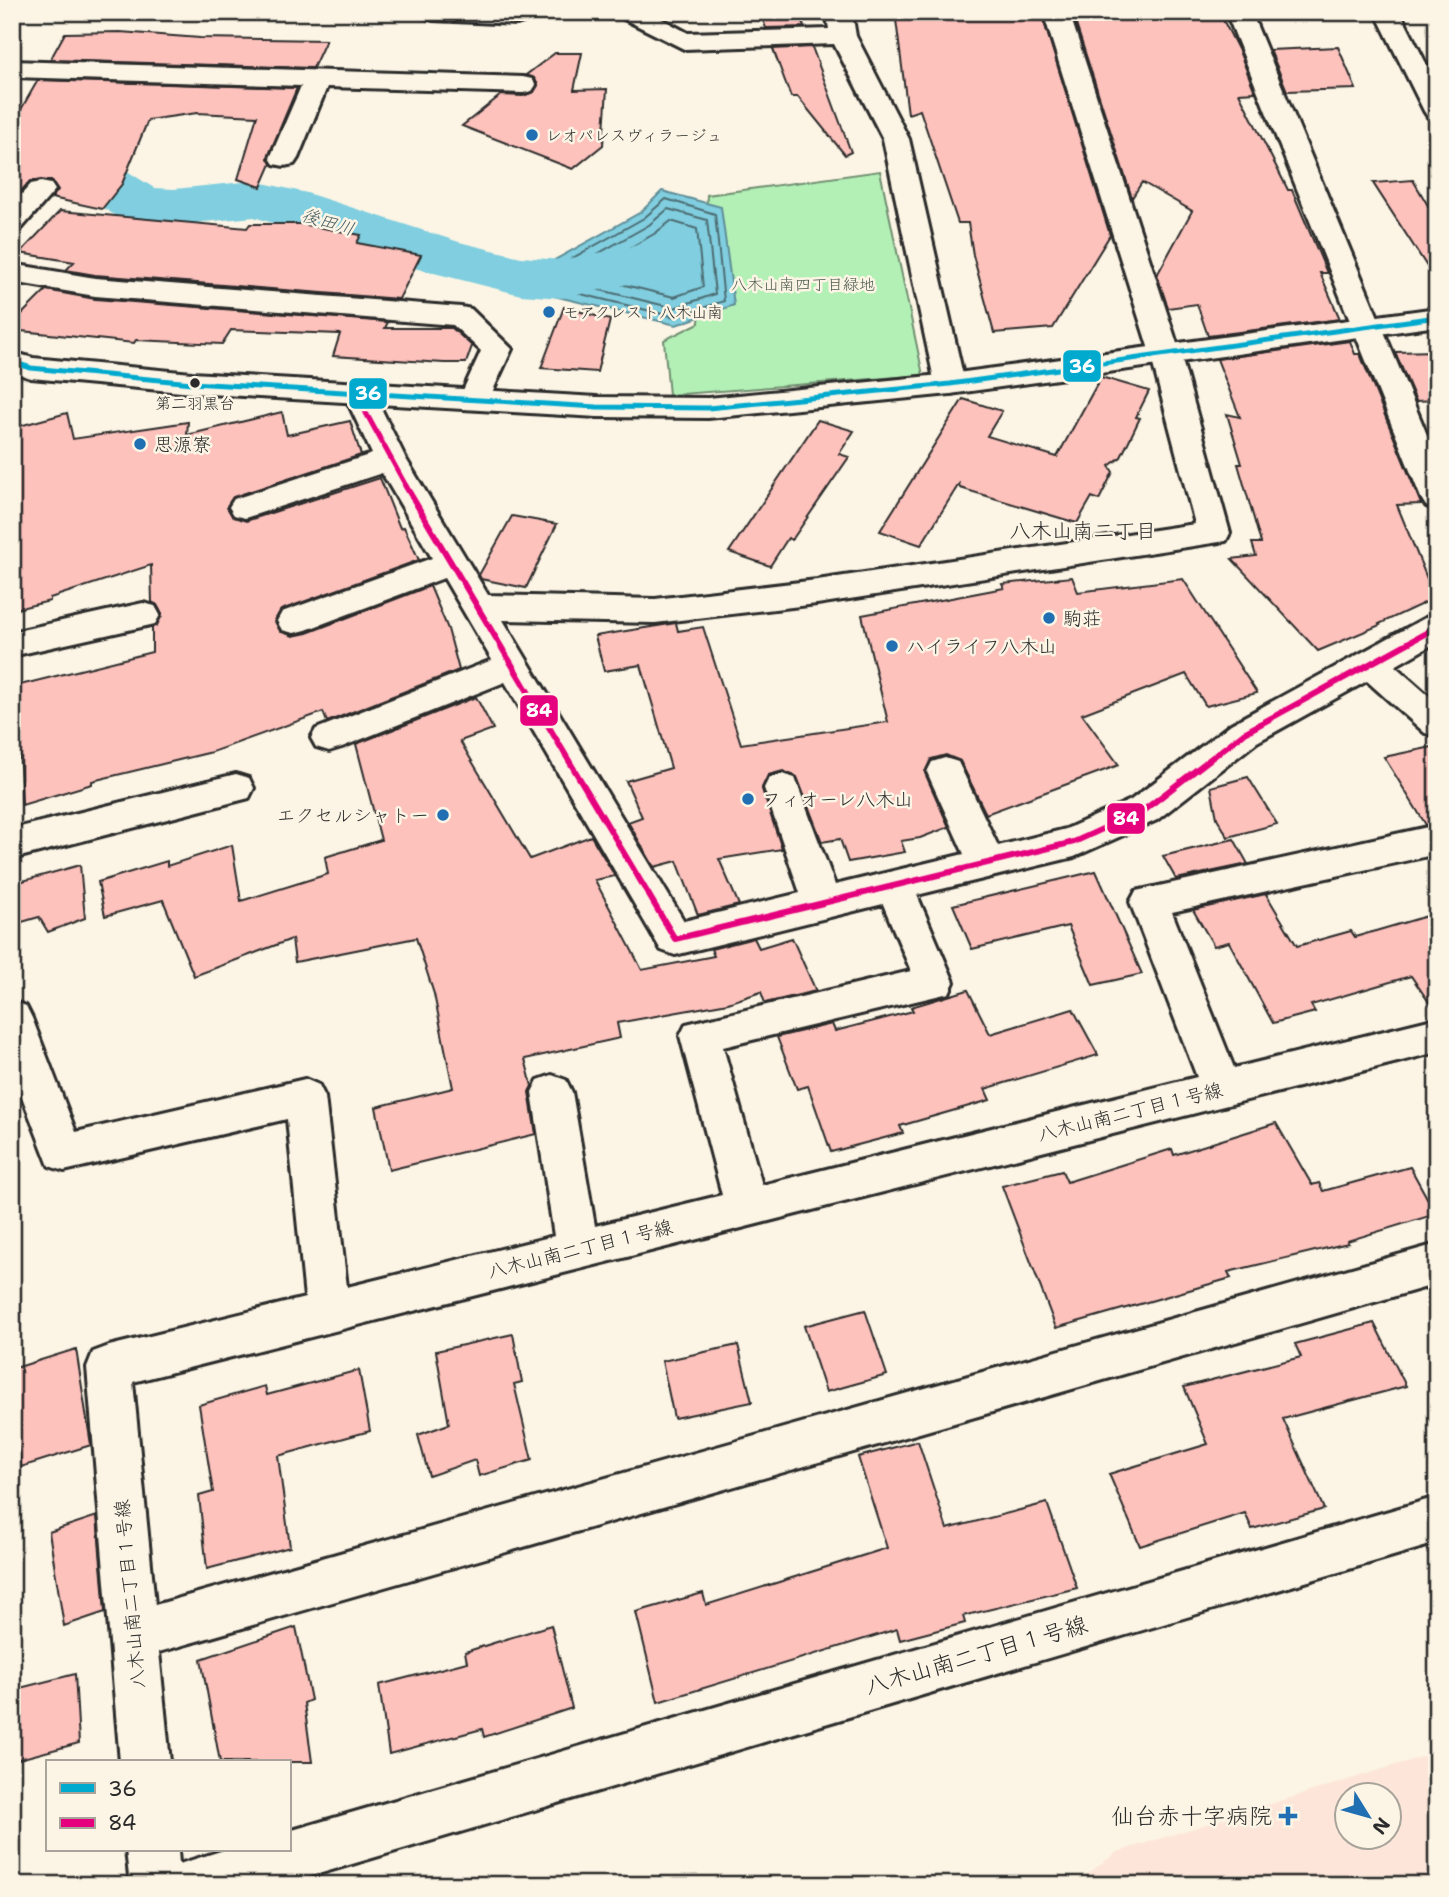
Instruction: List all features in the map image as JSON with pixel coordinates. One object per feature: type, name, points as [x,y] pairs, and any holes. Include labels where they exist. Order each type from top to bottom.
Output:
[{"type":"street","points":[[433,12],[517,16]]},
{"type":"street","points":[[629,12],[684,41],[841,24],[871,95],[896,139],[950,384]]},
{"type":"street","points":[[480,607],[655,611],[817,592],[1214,533],[1165,353],[1056,12]]},
{"type":"street","points":[[1238,12],[1437,498]]},
{"type":"street","points":[[1387,12],[1437,111]]},
{"type":"street","points":[[12,69],[523,85]]},
{"type":"street","points":[[284,158],[317,80]]},
{"type":"street","points":[[12,222],[41,190]]},
{"type":"street","points":[[12,273],[95,287],[461,316],[497,349],[474,399]]},
{"type":"street","points":[[18,369],[192,383],[597,407],[708,408],[950,384],[1437,317]]},
{"type":"street","points":[[358,392],[366,414],[390,459],[675,939],[1074,842],[1144,810],[1244,733],[1437,627]]},
{"type":"street","points":[[245,507],[390,459]]},
{"type":"street","points":[[294,621],[451,563]]},
{"type":"street","points":[[12,644],[143,615]]},
{"type":"street","points":[[1371,664],[1437,724]]},
{"type":"street","points":[[329,738],[514,665]]},
{"type":"street","points":[[944,772],[988,863]]},
{"type":"street","points":[[12,844],[236,788]]},
{"type":"street","points":[[782,788],[822,903]]},
{"type":"street","points":[[1222,1089],[1149,902],[1437,839]]},
{"type":"street","points":[[747,1208],[700,1036],[935,982],[894,886]]},
{"type":"street","points":[[12,1018],[64,1153],[304,1097],[328,1312]]},
{"type":"street","name":"八木山南二丁目１号線","points":[[145,1760],[109,1367],[1437,1035]]},
{"type":"street","points":[[552,1092],[578,1250]]},
{"type":"street","points":[[133,1635],[1437,1264]]},
{"type":"street","name":"八木山南二丁目１号線","points":[[192,1885],[1437,1520]]},
{"type":"street","points":[[152,1852],[156,1885]]},
{"type":"shaded area","name":"仙台赤十字病院","points":[[1437,1752],[1437,1885],[1073,1885],[1117,1852],[1334,1784],[1334,1852],[1404,1852],[1404,1782],[1341,1782]]},
{"type":"green space","name":"八木山南四丁目緑地","points":[[880,171],[923,375],[669,395],[664,340],[699,323],[707,195]]},
{"type":"water","points":[[662,191],[721,207],[734,305],[676,325],[541,293],[515,282],[641,212]]},
{"type":"building","points":[[760,12],[799,12],[804,27],[766,28]]},
{"type":"building","points":[[895,12],[1041,12],[1110,235],[1053,328],[994,333],[973,255],[968,223],[958,223],[920,110],[908,114]]},
{"type":"building","points":[[1072,12],[1219,12],[1239,51],[1255,92],[1239,93],[1288,190],[1292,190],[1327,273],[1320,273],[1340,319],[1208,336],[1197,304],[1168,308],[1157,275],[1192,211],[1142,182],[1132,198]]},
{"type":"building","points":[[120,32],[200,38],[326,40],[313,68],[50,60],[65,33]]},
{"type":"building","points":[[812,47],[851,152],[845,155],[798,97],[791,97],[773,49]]},
{"type":"building","points":[[1338,47],[1356,89],[1287,91],[1270,50]]},
{"type":"building","points":[[555,53],[582,53],[574,90],[607,89],[603,145],[573,169],[462,126],[501,95],[523,96],[534,92],[538,84],[534,78],[526,75]]},
{"type":"building","points":[[38,80],[297,88],[268,157],[271,164],[261,187],[238,179],[257,116],[197,113],[148,120],[122,184],[102,209],[52,198],[58,190],[52,181],[30,181],[21,191],[12,190],[12,125]]},
{"type":"building","points":[[1413,180],[1437,221],[1437,282],[1373,183]]},
{"type":"building","points":[[60,211],[247,228],[250,224],[301,224],[361,235],[357,243],[421,255],[399,299],[95,275],[66,270],[74,262],[20,253]]},
{"type":"building","points":[[46,290],[95,299],[388,322],[385,328],[452,328],[472,346],[466,363],[444,363],[333,356],[340,334],[231,330],[222,344],[136,340],[134,343],[12,330],[12,324]]},
{"type":"building","points":[[564,307],[610,320],[597,372],[541,368]]},
{"type":"building","points":[[1350,341],[1355,354],[1360,354],[1421,504],[1397,505],[1435,598],[1318,651],[1232,559],[1256,556],[1252,543],[1261,543],[1238,464],[1242,464],[1227,414],[1240,417],[1217,359]]},
{"type":"building","points":[[1437,351],[1437,400],[1416,401],[1395,352]]},
{"type":"building","points":[[1101,377],[1149,391],[1136,417],[1140,418],[1121,457],[1109,466],[1113,472],[1099,500],[1092,497],[1077,523],[960,488],[959,484],[921,545],[880,531],[963,399],[1002,411],[987,436],[1057,457]]},
{"type":"building","points":[[282,412],[287,435],[350,421],[361,455],[233,497],[227,506],[232,516],[246,521],[380,478],[400,528],[404,527],[419,560],[281,610],[275,620],[280,631],[293,636],[307,633],[430,586],[448,629],[459,670],[327,722],[323,712],[212,752],[92,781],[92,784],[22,805],[18,727],[12,729],[12,687],[152,652],[152,627],[157,625],[162,614],[152,602],[151,565],[50,598],[50,601],[12,610],[12,428],[67,413],[73,439],[188,422],[187,435]]},
{"type":"building","points":[[818,420],[854,431],[839,454],[849,457],[792,540],[788,538],[770,566],[729,552]]},
{"type":"building","points":[[512,516],[557,524],[526,588],[481,579],[479,575]]},
{"type":"building","points":[[1072,577],[1078,592],[1183,579],[1257,693],[1206,706],[1186,674],[1082,714],[1119,765],[986,814],[960,761],[946,755],[931,759],[925,773],[949,827],[920,838],[901,841],[905,852],[848,862],[840,839],[822,842],[797,777],[783,771],[768,775],[762,789],[782,849],[719,859],[739,905],[698,915],[677,861],[654,867],[628,822],[642,817],[626,781],[671,768],[641,665],[604,671],[595,636],[676,623],[678,631],[703,627],[741,744],[888,722],[862,615],[1004,588],[1002,584]]},
{"type":"building","points":[[476,697],[493,729],[460,741],[530,859],[591,836],[615,876],[595,880],[642,970],[714,956],[711,949],[754,938],[759,948],[792,938],[816,991],[765,1003],[761,992],[728,1003],[617,1023],[620,1038],[525,1059],[532,1086],[529,1092],[536,1134],[389,1170],[376,1107],[453,1088],[434,994],[416,938],[295,962],[292,939],[194,976],[163,900],[105,916],[98,882],[167,861],[167,866],[232,845],[241,901],[328,874],[325,857],[381,840],[356,744]]},
{"type":"building","points":[[1437,746],[1437,823],[1426,825],[1384,757]]},
{"type":"building","points":[[1248,777],[1277,824],[1228,837],[1217,818],[1211,787]]},
{"type":"building","points":[[1234,839],[1248,864],[1176,879],[1163,856]]},
{"type":"building","points":[[80,865],[85,918],[48,932],[39,917],[12,925],[12,884]]},
{"type":"building","points":[[1096,871],[1142,974],[1093,985],[1068,926],[972,949],[953,905]]},
{"type":"building","points":[[1266,894],[1297,946],[1351,931],[1355,937],[1437,913],[1437,1014],[1411,976],[1311,1005],[1315,1012],[1273,1023],[1229,942],[1214,946],[1193,910]]},
{"type":"building","points":[[968,990],[990,1034],[1073,1009],[1098,1055],[985,1089],[990,1100],[900,1126],[903,1133],[831,1152],[808,1086],[797,1089],[777,1037],[832,1024],[835,1031],[913,1011],[911,1007]]},
{"type":"building","points":[[1276,1123],[1312,1185],[1319,1183],[1323,1191],[1410,1167],[1436,1214],[1347,1241],[1348,1243],[1228,1272],[1231,1278],[1056,1328],[1002,1186],[1062,1171],[1067,1182],[1172,1149],[1174,1155]]},
{"type":"building","points":[[865,1310],[887,1375],[826,1392],[804,1326]]},
{"type":"building","points":[[1374,1323],[1406,1386],[1283,1419],[1324,1509],[1252,1529],[1245,1513],[1140,1546],[1109,1474],[1208,1444],[1184,1387],[1301,1357],[1295,1344]]},
{"type":"building","points":[[513,1334],[522,1382],[514,1384],[532,1460],[479,1476],[475,1460],[429,1476],[418,1435],[449,1424],[436,1351]]},
{"type":"building","points":[[738,1345],[752,1402],[674,1418],[662,1361]]},
{"type":"building","points":[[76,1349],[91,1445],[21,1467],[12,1404],[12,1369]]},
{"type":"building","points":[[359,1370],[370,1431],[278,1456],[290,1547],[207,1569],[199,1496],[213,1492],[199,1405],[265,1386],[267,1395]]},
{"type":"building","points":[[918,1441],[947,1529],[1047,1503],[1077,1588],[963,1616],[965,1623],[900,1640],[897,1629],[658,1702],[636,1612],[703,1593],[706,1605],[887,1548],[858,1457]]},
{"type":"building","points":[[97,1516],[105,1612],[64,1626],[49,1532]]},
{"type":"building","points":[[551,1625],[572,1708],[484,1737],[482,1729],[389,1754],[379,1685],[467,1662],[465,1652]]},
{"type":"building","points":[[296,1627],[311,1700],[304,1703],[312,1762],[220,1760],[201,1659]]},
{"type":"building","points":[[75,1674],[79,1743],[12,1761],[12,1690]]},
{"type":"waterway","name":"後田川","points":[[13,146],[28,147],[90,173],[140,205],[174,207],[254,199],[286,206],[440,256],[521,276],[562,279],[639,264]]},
{"type":"transit line","name":"36","points":[[12,362],[31,368],[192,383],[597,407],[708,408],[950,384],[1437,317]]},
{"type":"transit line","name":"84","points":[[358,392],[390,459],[675,939],[1074,842],[1144,810],[1244,733],[1437,627]]},
{"type":"place","name":"レオパレスヴィラージュ","points":[[532,135]]},
{"type":"place","name":"モアクレスト八木山南","points":[[549,312]]},
{"type":"place","name":"第二羽黒台","points":[[195,383]]},
{"type":"place","name":"思源寮","points":[[140,444]]},
{"type":"place","name":"駒荘","points":[[1049,618]]},
{"type":"place","name":"ハイライフ八木山","points":[[892,646]]},
{"type":"place","name":"フィオーレ八木山","points":[[748,799]]},
{"type":"place","name":"エクセルシャトー","points":[[443,815]]},
{"type":"place","name":"仙台赤十字病院","points":[[1288,1816]]},
{"type":"district","name":"八木山南二丁目","points":[[1083,531]]}]
